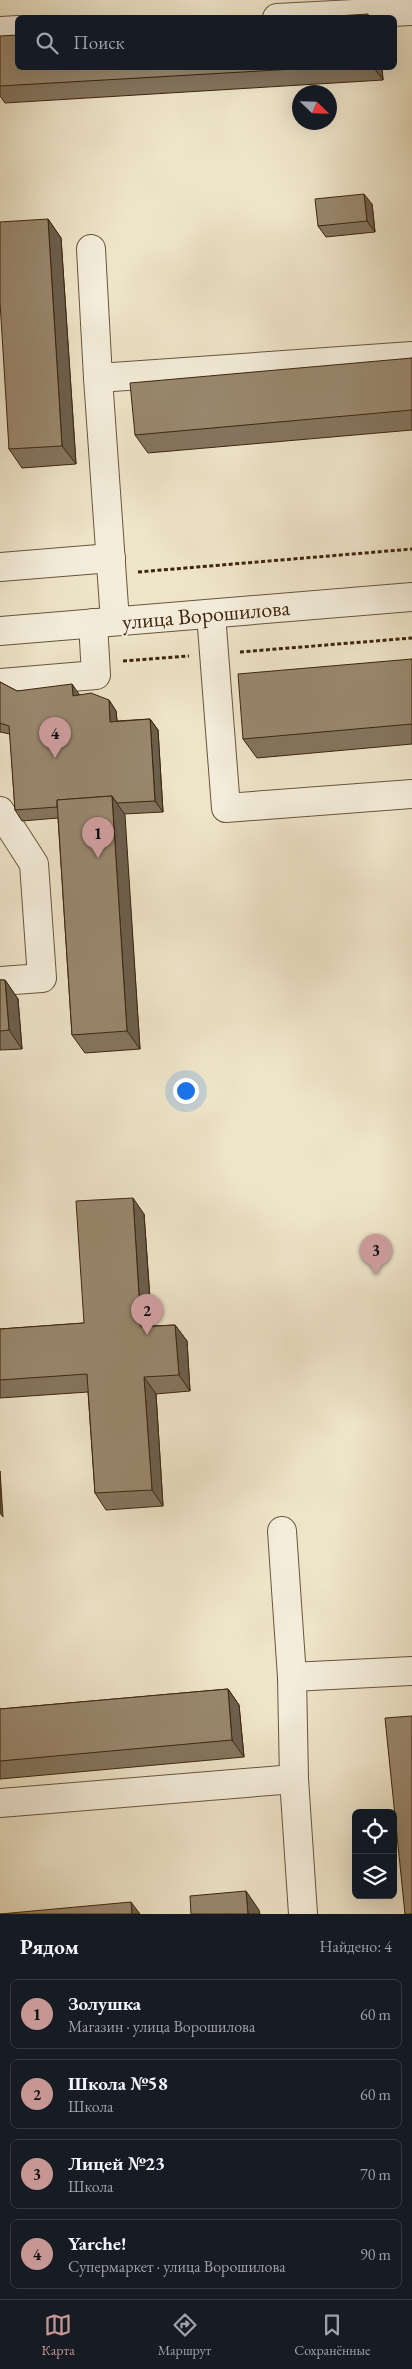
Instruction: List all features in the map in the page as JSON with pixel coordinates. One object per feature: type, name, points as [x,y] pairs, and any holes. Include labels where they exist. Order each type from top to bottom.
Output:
[{"type":"street","points":[[408,0],[412,6]]},
{"type":"street","points":[[335,15],[412,11]]},
{"type":"street","points":[[0,31],[15,30]]},
{"type":"street","points":[[0,684],[96,675],[111,566],[90,249]]},
{"type":"street","points":[[98,378],[412,356]]},
{"type":"street","points":[[0,567],[111,566]]},
{"type":"street","name":"улица Ворошилова","points":[[0,631],[412,598]]},
{"type":"street","points":[[211,614],[226,808],[412,794]]},
{"type":"street","points":[[0,810],[34,864],[42,978],[0,981]]},
{"type":"street","points":[[282,1531],[292,1677],[294,1779],[303,1914]]},
{"type":"street","points":[[292,1677],[412,1671]]},
{"type":"street","points":[[0,1803],[294,1779]]},
{"type":"path","points":[[111,566],[412,549]]},
{"type":"building","points":[[15,35],[15,70],[277,70],[0,86],[0,36]]},
{"type":"building","points":[[364,194],[367,221],[318,226],[315,199]]},
{"type":"building","points":[[48,219],[62,446],[9,449],[0,302],[0,222]]},
{"type":"building","points":[[412,358],[412,410],[135,435],[130,383]]},
{"type":"building","points":[[412,659],[412,724],[243,739],[238,674]]},
{"type":"building","points":[[0,682],[17,691],[72,684],[73,696],[91,693],[109,700],[110,722],[150,719],[155,801],[117,803],[112,796],[57,800],[57,807],[15,810],[9,726],[0,723]]},
{"type":"building","points":[[112,796],[127,1031],[72,1035],[57,800]]},
{"type":"building","points":[[0,980],[5,980],[9,1030],[0,1031]]},
{"type":"building","points":[[133,1198],[141,1327],[175,1325],[179,1375],[144,1377],[152,1490],[95,1493],[87,1374],[0,1380],[0,1329],[84,1323],[76,1201]]},
{"type":"building","points":[[228,1689],[232,1740],[0,1761],[0,1709]]},
{"type":"building","points":[[412,1716],[412,1914],[405,1914],[397,1836],[397,1809],[394,1809],[385,1718]]},
{"type":"building","points":[[246,1891],[248,1914],[191,1914],[190,1896]]},
{"type":"building","points":[[131,1902],[132,1914],[0,1914]]},
{"type":"place","name":"Yarche!","points":[[55,758]]},
{"type":"place","name":"Золушка","points":[[98,858]]},
{"type":"place","name":"Лицей №23","points":[[376,1275]]},
{"type":"place","name":"Школа №58","points":[[147,1335]]}]
